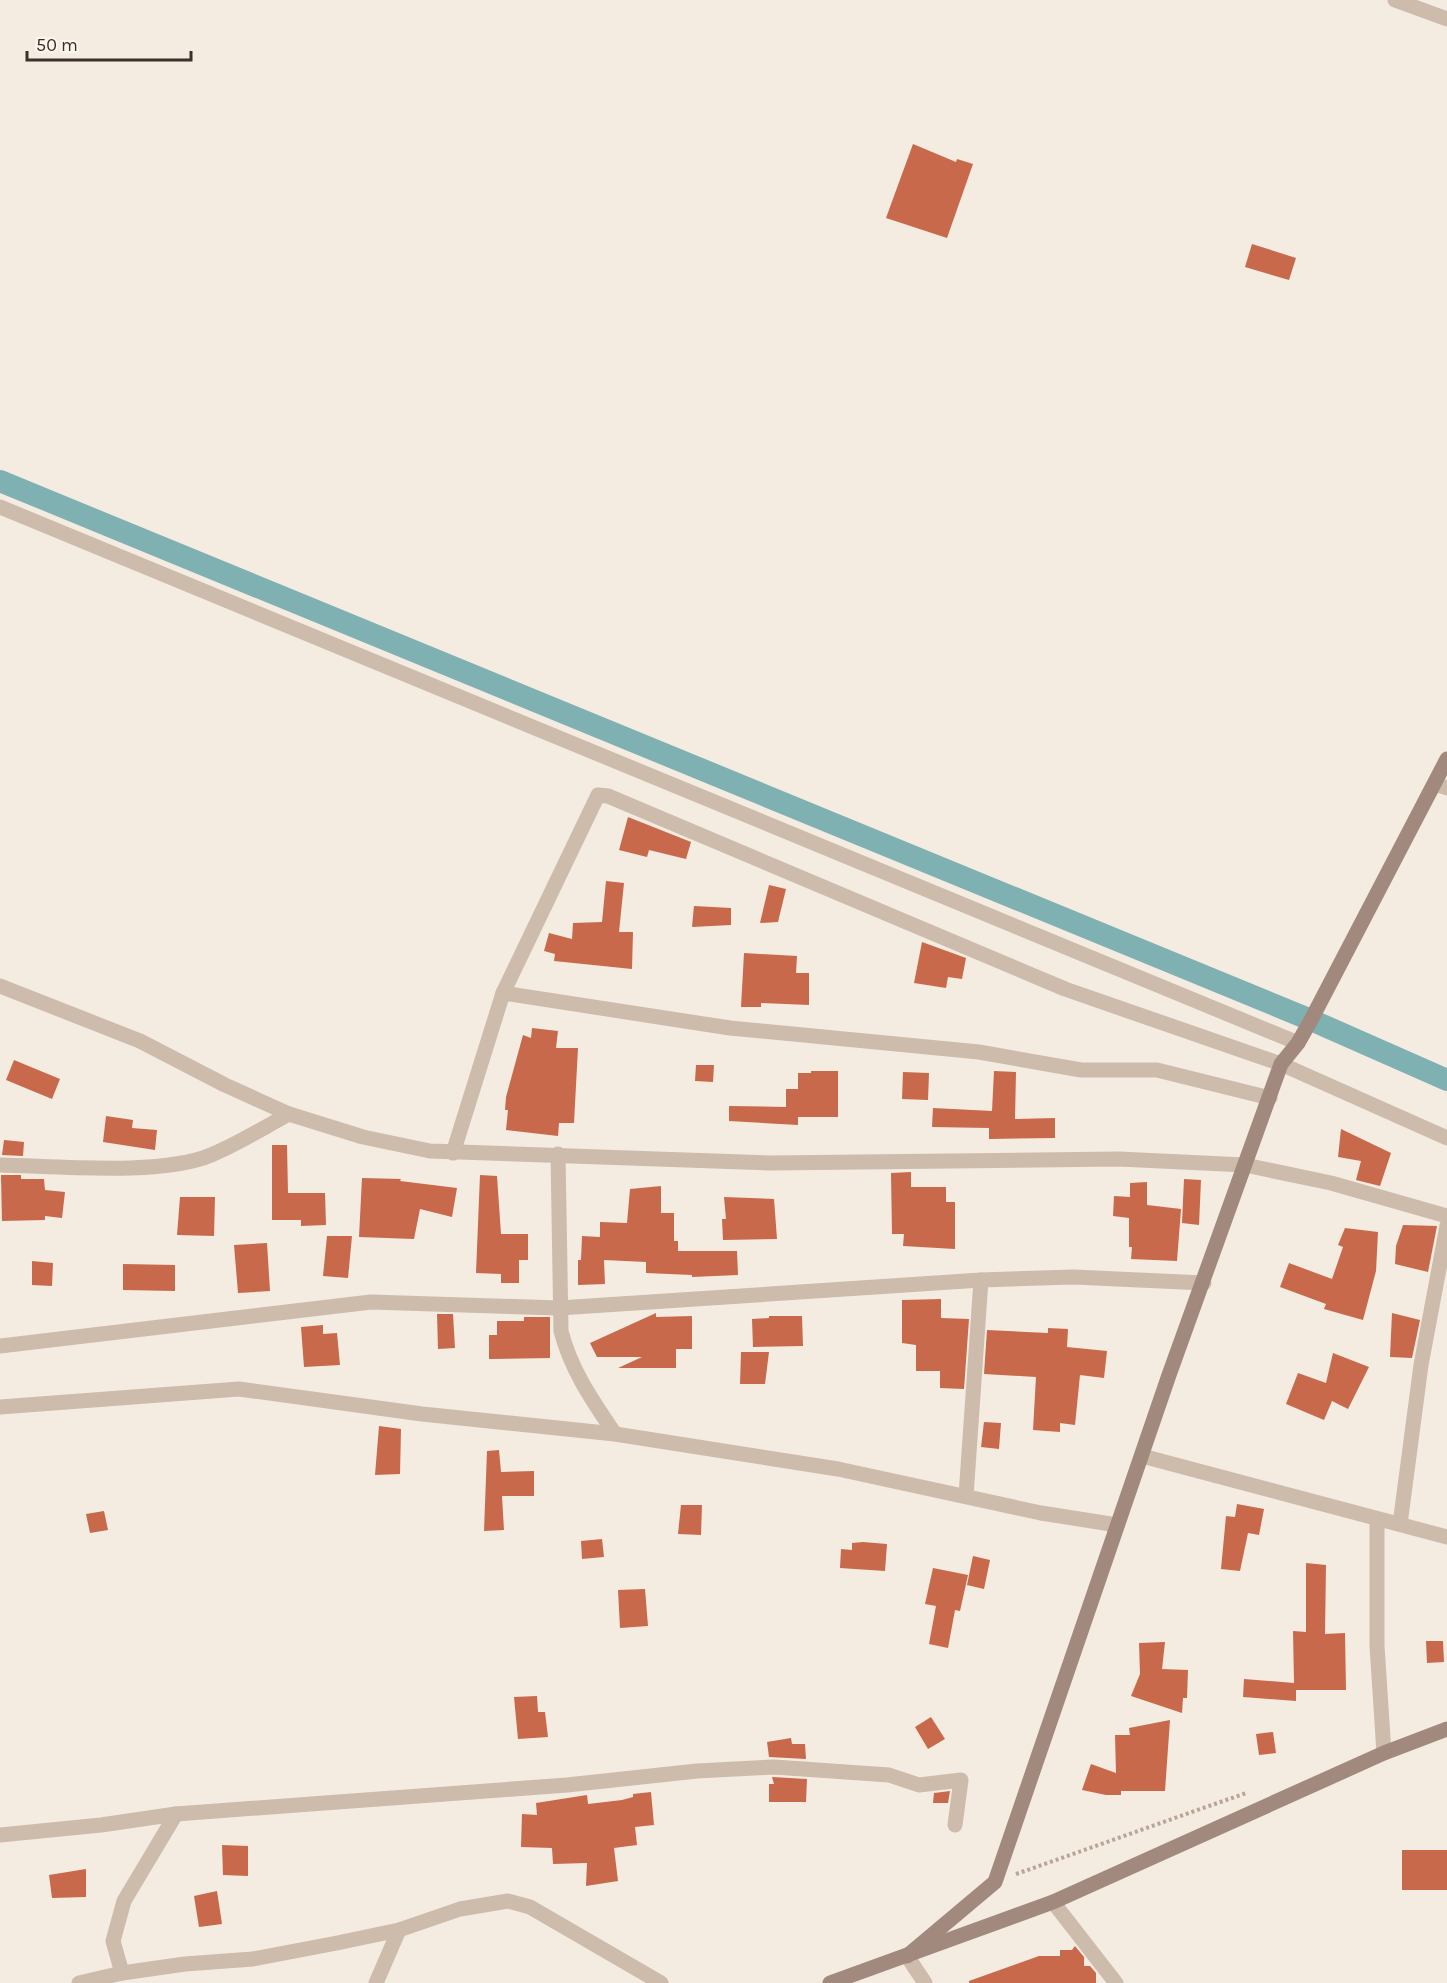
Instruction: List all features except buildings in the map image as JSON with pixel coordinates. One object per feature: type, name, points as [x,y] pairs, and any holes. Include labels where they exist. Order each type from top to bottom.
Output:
[{"type":"street","points":[[1395,0],[1447,19]]},
{"type":"street","points":[[0,507],[1298,1043]]},
{"type":"street","points":[[907,1956],[995,1882],[1117,1525],[1281,1064],[1298,1043],[1441,786],[1447,759]]},
{"type":"street","points":[[453,1153],[503,993],[593,801],[598,795],[608,796],[1065,989],[1281,1064],[1447,1138]]},
{"type":"street","points":[[0,986],[140,1041],[225,1086],[289,1114],[363,1137],[453,1153],[558,1154],[770,1163],[1119,1159],[1245,1165],[1331,1183],[1447,1216]]},
{"type":"street","points":[[503,993],[730,1028],[979,1052],[1081,1070],[1157,1070],[1270,1098]]},
{"type":"street","points":[[0,1165],[133,1168],[190,1161],[210,1156],[289,1114]]},
{"type":"street","points":[[558,1154],[559,1308],[567,1355],[582,1387],[615,1434]]},
{"type":"street","points":[[1400,1524],[1421,1365],[1447,1226]]},
{"type":"street","points":[[0,1346],[371,1302],[559,1308],[981,1280],[1074,1277],[1204,1283]]},
{"type":"street","points":[[966,1496],[981,1280]]},
{"type":"street","points":[[0,1407],[239,1389],[422,1414],[615,1434],[838,1469],[1117,1525]]},
{"type":"street","points":[[1142,1456],[1447,1538]]},
{"type":"street","points":[[1377,1519],[1377,1646],[1384,1753]]},
{"type":"street","points":[[830,1983],[1053,1902],[1384,1753],[1447,1729]]},
{"type":"street","points":[[0,1835],[101,1825],[176,1814],[567,1785],[698,1771],[774,1767],[889,1775],[919,1785],[961,1780],[956,1825]]},
{"type":"street","points":[[122,1973],[113,1941],[124,1901],[176,1814]]},
{"type":"street","points":[[79,1983],[122,1973],[185,1964],[253,1959],[399,1930],[460,1909],[508,1901],[530,1908],[661,1983]]},
{"type":"street","points":[[1053,1902],[1116,1983]]},
{"type":"street","points":[[376,1983],[399,1930]]},
{"type":"street","points":[[907,1956],[925,1983]]},
{"type":"path","points":[[995,1882],[1252,1791]]},
{"type":"waterway","points":[[0,481],[1311,1020],[1447,1080]]}]
